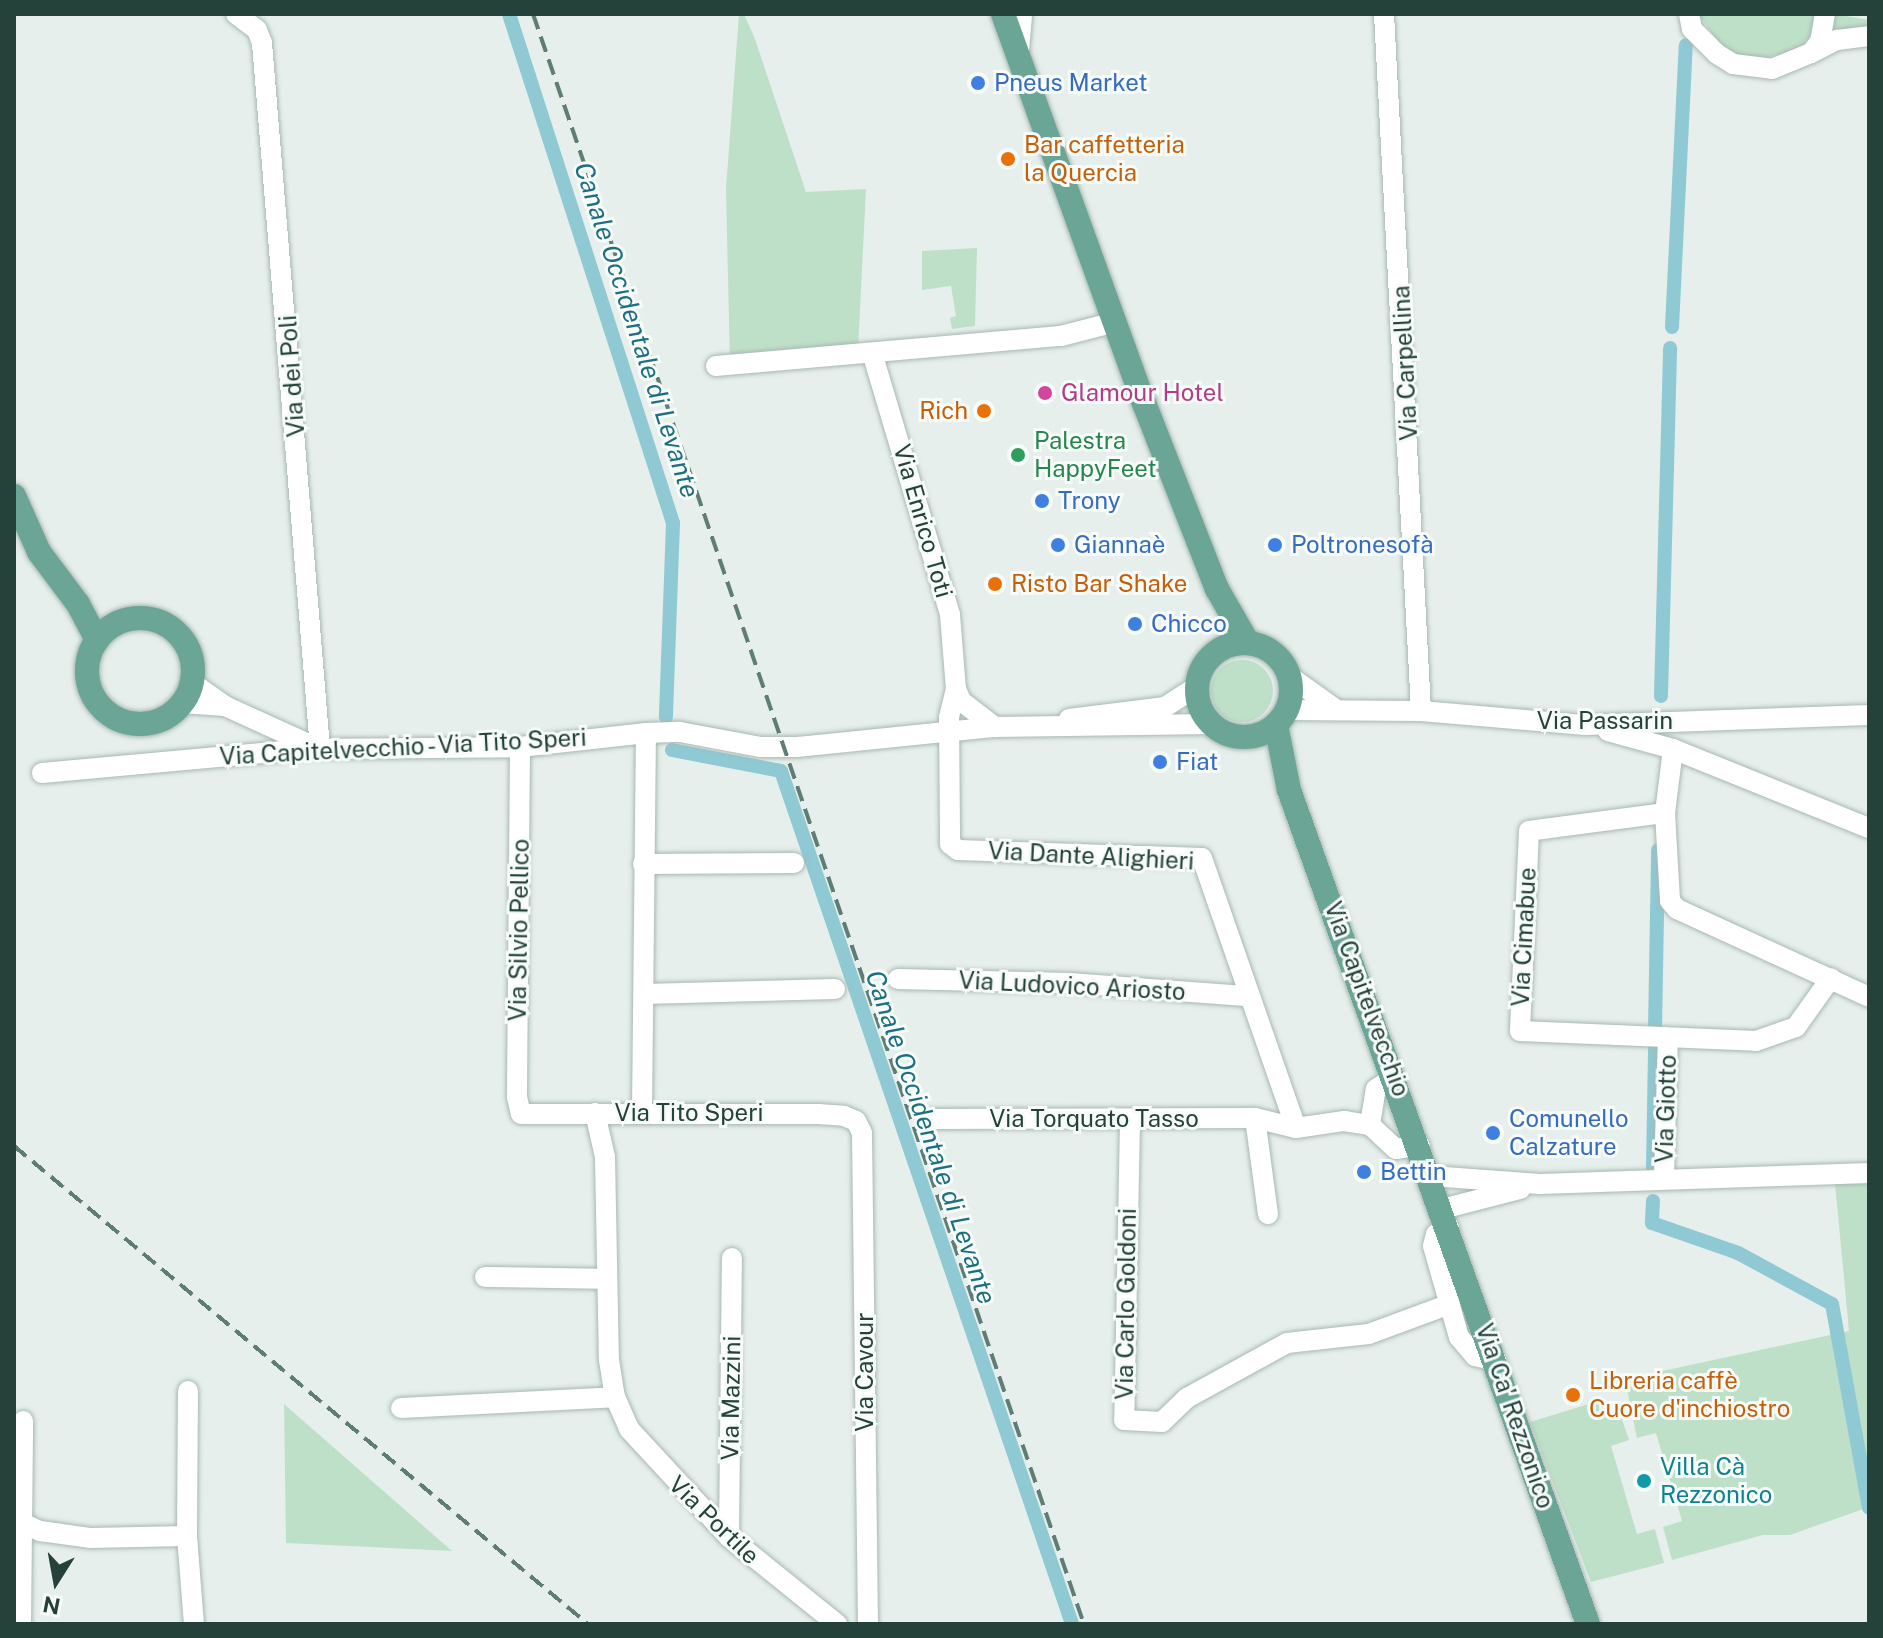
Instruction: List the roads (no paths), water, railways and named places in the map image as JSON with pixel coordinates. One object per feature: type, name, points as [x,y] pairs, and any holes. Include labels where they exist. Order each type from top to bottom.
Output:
[{"type":"main road","points":[[1003,14],[1115,322],[1217,589],[1248,643]]},
{"type":"main road","points":[[14,496],[39,552],[78,604],[105,633]]},
{"type":"main road","points":[[1217,589],[1219,650]]},
{"type":"main road","points":[[143,619],[171,629],[189,652],[187,693],[149,723],[130,723],[108,714],[87,678],[105,633],[143,619]]},
{"type":"main road","points":[[1281,718],[1250,737],[1211,724],[1199,705],[1197,686],[1200,672],[1219,650],[1248,643],[1274,653],[1289,676]]},
{"type":"main road","name":"Via Capitelvecchio","points":[[1289,676],[1281,718],[1289,790],[1445,1218]]},
{"type":"main road","name":"Via Capitelvecchio","points":[[1250,737],[1289,790]]},
{"type":"main road","name":"Via Ca' Rezzonico","points":[[1445,1218],[1588,1624]]},
{"type":"street","name":"Via dei Poli","points":[[236,14],[257,30],[262,43],[320,749]]},
{"type":"street","points":[[1020,62],[1022,14]]},
{"type":"street","name":"Via Carpellina","points":[[1384,14],[1421,711]]},
{"type":"street","points":[[1676,14],[1690,21],[1717,54],[1753,68],[1781,67],[1837,40],[1869,36]]},
{"type":"street","points":[[1811,53],[1820,42],[1825,14]]},
{"type":"street","points":[[716,366],[873,356],[1070,335],[1115,322]]},
{"type":"street","name":"Via Enrico Toti","points":[[873,356],[950,615],[956,689],[950,734]]},
{"type":"street","name":"Via Passarin","points":[[1289,676],[1317,700],[1342,711]]},
{"type":"street","points":[[1050,724],[1165,707],[1197,686]]},
{"type":"street","points":[[956,689],[961,701],[995,727]]},
{"type":"street","points":[[187,693],[225,706],[320,749]]},
{"type":"street","name":"Via Passarin","points":[[1281,718],[1342,711],[1421,711],[1585,725],[1869,715]]},
{"type":"street","points":[[1050,724],[1211,724]]},
{"type":"street","name":"Via Capitelvecchio - Via Tito Speri","points":[[42,773],[320,749],[520,747],[646,733],[722,736],[775,747],[1050,724]]},
{"type":"street","points":[[1585,725],[1673,749],[1869,828]]},
{"type":"street","points":[[642,1111],[646,733]]},
{"type":"street","name":"Via Dante Alighieri","points":[[950,734],[954,848],[1202,858],[1246,996],[1296,1128]]},
{"type":"street","name":"Via Silvio Pellico","points":[[520,747],[517,1097],[521,1114]]},
{"type":"street","points":[[1673,749],[1665,813],[1667,893],[1677,909],[1869,997]]},
{"type":"street","name":"Via Cimabue","points":[[1665,813],[1529,831],[1520,1031],[1668,1039]]},
{"type":"street","points":[[643,864],[794,863]]},
{"type":"street","name":"Via Giotto","points":[[1664,1178],[1668,1039],[1756,1041],[1780,1036],[1807,1015],[1831,978]]},
{"type":"street","name":"Via Ludovico Ariosto","points":[[898,979],[1069,983],[1246,996]]},
{"type":"street","points":[[644,994],[835,989]]},
{"type":"street","points":[[1395,1077],[1376,1089],[1370,1125],[1388,1146],[1420,1145]]},
{"type":"street","name":"Via Tito Speri","points":[[521,1114],[642,1111],[818,1114],[856,1121]]},
{"type":"street","name":"Via Portile","points":[[595,1113],[605,1157],[607,1279],[615,1397],[629,1429],[729,1537],[837,1624]]},
{"type":"street","points":[[1255,1118],[1268,1214]]},
{"type":"street","name":"Via Torquato Tasso","points":[[933,1119],[1130,1121],[1255,1118],[1296,1128],[1344,1121],[1370,1125]]},
{"type":"street","name":"Via Cavour","points":[[856,1121],[864,1146],[868,1624]]},
{"type":"street","name":"Via Carlo Goldoni","points":[[1130,1121],[1124,1420],[1162,1422],[1187,1398],[1287,1343],[1369,1334],[1450,1304]]},
{"type":"street","points":[[1431,1176],[1540,1184],[1869,1173]]},
{"type":"street","points":[[1496,1361],[1475,1356],[1459,1337],[1433,1246],[1445,1218],[1540,1184]]},
{"type":"street","name":"Via Mazzini","points":[[729,1537],[732,1258]]},
{"type":"street","points":[[485,1277],[607,1279]]},
{"type":"street","points":[[188,1391],[187,1536],[194,1624]]},
{"type":"street","points":[[401,1408],[615,1397]]},
{"type":"street","points":[[21,1624],[18,1521],[23,1421]]},
{"type":"street","points":[[18,1521],[90,1538],[187,1536]]},
{"type":"waterway","name":"Canale Occidentale di Levante","points":[[509,14],[673,523],[666,717]]},
{"type":"waterway","points":[[1672,327],[1686,45]]},
{"type":"waterway","points":[[1661,696],[1670,348]]},
{"type":"waterway","name":"Canale Occidentale di Levante","points":[[672,750],[781,771],[1072,1624]]},
{"type":"waterway","points":[[1655,1029],[1658,850]]},
{"type":"waterway","points":[[1653,1167],[1655,1049]]},
{"type":"waterway","points":[[1653,1201],[1652,1223],[1738,1253],[1832,1304],[1869,1508]]},
{"type":"railway","points":[[533,14],[1084,1624]]},
{"type":"railway","points":[[14,1146],[588,1624]]},
{"type":"place","name":"Pneus Market","points":[[978,83]]},
{"type":"place","name":"Bar caffetteria la Quercia","points":[[1008,159]]},
{"type":"place","name":"Glamour Hotel","points":[[1045,393]]},
{"type":"place","name":"Rich","points":[[984,411]]},
{"type":"place","name":"Palestra HappyFeet","points":[[1018,455]]},
{"type":"place","name":"Trony","points":[[1042,501]]},
{"type":"place","name":"Giannaè","points":[[1058,545]]},
{"type":"place","name":"Poltronesofà","points":[[1275,545]]},
{"type":"place","name":"Risto Bar Shake","points":[[995,584]]},
{"type":"place","name":"Chicco","points":[[1135,624]]},
{"type":"place","name":"Fiat","points":[[1160,762]]},
{"type":"place","name":"Comunello Calzature","points":[[1493,1133]]},
{"type":"place","name":"Bettin","points":[[1364,1172]]},
{"type":"place","name":"Libreria caffè Cuore d'inchiostro","points":[[1573,1395]]},
{"type":"place","name":"Villa Cà Rezzonico","points":[[1644,1481]]}]
